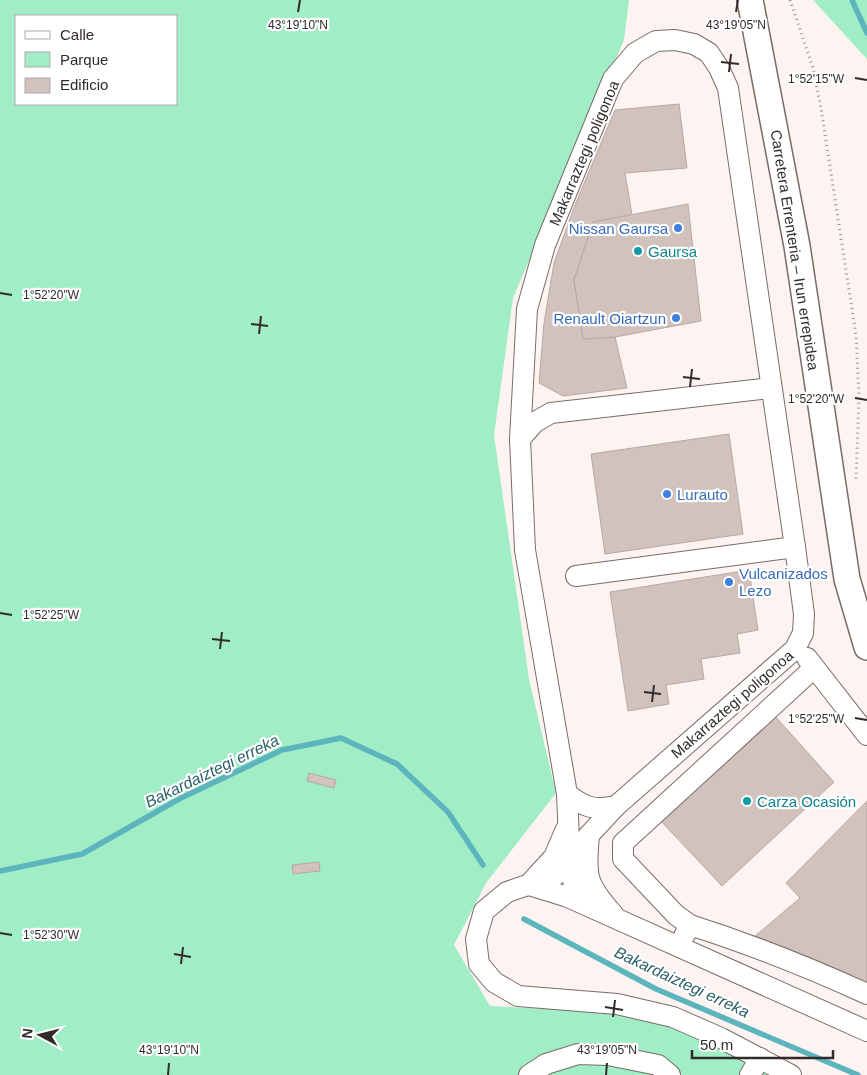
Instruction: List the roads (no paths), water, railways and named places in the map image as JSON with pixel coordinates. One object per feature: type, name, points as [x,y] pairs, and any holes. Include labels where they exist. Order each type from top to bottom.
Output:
[{"type":"main road","name":"Carretera Errenteria – Irun errepidea","points":[[750,0],[795,236],[847,579],[867,647]]},
{"type":"street","name":"Makarraztegi poligonoa","points":[[585,904],[574,886],[570,862],[567,794],[525,550],[520,439],[527,309],[545,245],[613,79],[635,53],[656,41],[675,40],[694,44],[709,53],[720,68],[728,88],[795,547],[804,614],[803,632],[795,649],[616,806],[589,835],[570,862],[554,876],[507,892],[484,911],[476,939],[479,964],[494,982],[518,996],[617,1004],[673,1017],[721,1038],[755,1067],[790,1075]]},
{"type":"street","points":[[520,439],[535,422],[551,413],[771,388]]},
{"type":"street","points":[[576,576],[795,547]]},
{"type":"street","points":[[795,649],[805,656],[867,735]]},
{"type":"street","points":[[814,668],[623,843],[623,859],[676,915],[690,925],[834,979],[867,994]]},
{"type":"street","points":[[567,794],[582,806],[597,810],[616,806]]},
{"type":"street","points":[[569,821],[554,857],[529,884],[585,904],[867,1031]]},
{"type":"street","points":[[589,835],[586,864],[593,891],[617,919]]},
{"type":"street","points":[[678,946],[690,925]]},
{"type":"street","points":[[529,1075],[546,1064],[578,1054],[608,1055],[658,1066],[670,1075]]},
{"type":"waterway","points":[[852,0],[867,33]]},
{"type":"waterway","name":"Bakardaiztegi erreka","points":[[0,871],[82,854],[179,799],[282,750],[341,738],[397,764],[448,812],[483,865]]},
{"type":"waterway","name":"Bakardaiztegi erreka","points":[[524,919],[656,989],[858,1075]]},
{"type":"place","name":"Nissan Gaursa","points":[[678,228]]},
{"type":"place","name":"Gaursa","points":[[638,251]]},
{"type":"place","name":"Renault Oiartzun","points":[[676,318]]},
{"type":"place","name":"Lurauto","points":[[667,494]]},
{"type":"place","name":"Vulcanizados Lezo","points":[[729,582]]},
{"type":"place","name":"Carza Ocasión","points":[[747,801]]}]
